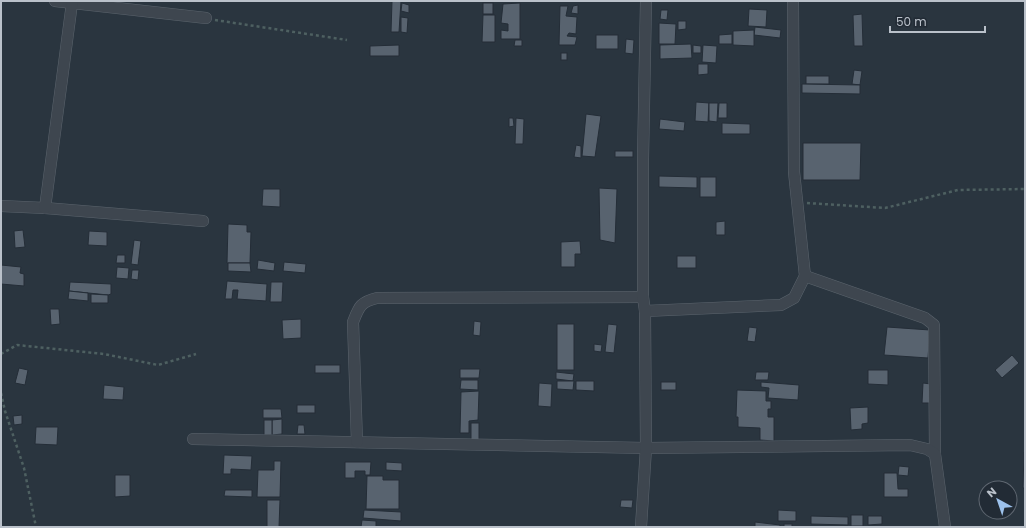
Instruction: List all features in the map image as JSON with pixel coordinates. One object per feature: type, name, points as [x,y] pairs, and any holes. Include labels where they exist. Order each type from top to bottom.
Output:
[{"type":"street","points":[[56,1],[206,18]]},
{"type":"street","points":[[641,527],[646,448],[643,159],[646,1]]},
{"type":"street","points":[[645,311],[781,305],[794,298],[805,276],[794,172],[793,1]]},
{"type":"street","points":[[45,208],[72,3]]},
{"type":"street","points":[[1,206],[45,208],[203,221]]},
{"type":"street","points":[[805,276],[925,318],[934,325],[935,454],[945,527]]},
{"type":"street","points":[[357,442],[353,322],[359,308],[367,300],[377,298],[644,298]]},
{"type":"street","points":[[193,439],[646,448],[910,445],[927,449],[935,454]]},
{"type":"path","points":[[206,18],[347,40]]},
{"type":"path","points":[[797,202],[885,208],[958,190],[1025,189]]},
{"type":"path","points":[[1,354],[17,345],[104,354],[158,366],[196,354]]},
{"type":"path","points":[[1,393],[24,468],[36,527]]},
{"type":"building","points":[[392,1],[401,1],[399,32],[391,32]]},
{"type":"building","points":[[402,3],[409,5],[409,13],[401,11]]},
{"type":"building","points":[[483,3],[493,3],[493,14],[483,14]]},
{"type":"building","points":[[520,3],[520,39],[501,39],[501,30],[508,31],[508,24],[501,23],[503,4]]},
{"type":"building","points":[[578,5],[578,14],[571,13],[573,6]]},
{"type":"building","points":[[560,6],[568,6],[566,16],[577,17],[576,34],[569,33],[567,36],[577,37],[575,45],[559,45]]},
{"type":"building","points":[[749,9],[767,10],[766,27],[748,26]]},
{"type":"building","points":[[661,10],[668,10],[667,20],[660,19]]},
{"type":"building","points":[[862,14],[863,46],[854,46],[853,15]]},
{"type":"building","points":[[483,15],[495,15],[495,42],[482,42]]},
{"type":"building","points":[[401,17],[408,18],[407,33],[401,32]]},
{"type":"building","points":[[678,21],[686,21],[686,29],[678,30]]},
{"type":"building","points":[[659,23],[676,24],[675,44],[659,44]]},
{"type":"building","points":[[755,27],[781,30],[780,38],[754,35]]},
{"type":"building","points":[[754,30],[754,46],[733,45],[733,31]]},
{"type":"building","points":[[732,34],[732,44],[719,44],[719,35]]},
{"type":"building","points":[[596,35],[618,35],[618,49],[596,49]]},
{"type":"building","points":[[626,39],[634,40],[633,54],[625,53]]},
{"type":"building","points":[[515,40],[522,40],[522,46],[514,46]]},
{"type":"building","points":[[691,44],[692,58],[660,59],[660,45]]},
{"type":"building","points":[[399,45],[399,56],[370,56],[370,46]]},
{"type":"building","points":[[693,45],[701,46],[701,53],[693,53]]},
{"type":"building","points":[[703,45],[717,46],[716,63],[702,62]]},
{"type":"building","points":[[561,53],[567,53],[567,60],[561,60]]},
{"type":"building","points":[[698,64],[708,64],[708,74],[698,75]]},
{"type":"building","points":[[854,70],[862,71],[860,85],[852,84]]},
{"type":"building","points":[[806,76],[829,76],[829,84],[806,84]]},
{"type":"building","points":[[802,84],[860,85],[860,94],[802,93]]},
{"type":"building","points":[[696,102],[709,103],[708,122],[695,121]]},
{"type":"building","points":[[709,103],[718,103],[717,122],[709,121]]},
{"type":"building","points":[[719,103],[727,103],[727,118],[718,118]]},
{"type":"building","points":[[586,114],[601,116],[595,157],[582,156]]},
{"type":"building","points":[[509,118],[513,118],[514,126],[509,127]]},
{"type":"building","points":[[516,118],[524,119],[523,144],[515,144]]},
{"type":"building","points":[[660,119],[685,122],[684,131],[659,129]]},
{"type":"building","points":[[722,123],[750,124],[750,134],[722,134]]},
{"type":"building","points":[[803,143],[861,143],[860,180],[803,180]]},
{"type":"building","points":[[576,145],[581,146],[581,158],[574,157]]},
{"type":"building","points":[[615,151],[633,151],[633,157],[615,157]]},
{"type":"building","points":[[659,176],[697,177],[697,188],[659,187]]},
{"type":"building","points":[[700,177],[716,177],[716,197],[700,197]]},
{"type":"building","points":[[599,188],[617,189],[615,243],[600,240]]},
{"type":"building","points":[[263,189],[280,189],[280,207],[262,206]]},
{"type":"building","points":[[725,221],[725,235],[716,235],[716,222]]},
{"type":"building","points":[[228,224],[247,225],[247,232],[251,232],[250,263],[227,263]]},
{"type":"building","points":[[23,230],[25,247],[15,248],[14,231]]},
{"type":"building","points":[[89,231],[107,232],[107,246],[88,245]]},
{"type":"building","points":[[134,240],[141,241],[138,265],[131,264]]},
{"type":"building","points":[[580,241],[581,254],[575,254],[575,267],[561,267],[561,242]]},
{"type":"building","points":[[117,255],[125,255],[125,263],[116,263]]},
{"type":"building","points":[[677,256],[696,256],[696,268],[677,268]]},
{"type":"building","points":[[258,260],[275,263],[274,271],[257,269]]},
{"type":"building","points":[[284,262],[306,264],[305,273],[283,271]]},
{"type":"building","points":[[228,263],[250,263],[251,272],[228,271]]},
{"type":"building","points":[[1,265],[21,267],[20,273],[24,274],[24,286],[1,284]]},
{"type":"building","points":[[117,267],[129,268],[128,279],[116,278]]},
{"type":"building","points":[[132,270],[139,270],[138,280],[131,279]]},
{"type":"building","points":[[227,281],[267,284],[266,301],[237,299],[238,290],[233,290],[232,299],[225,299]]},
{"type":"building","points":[[70,282],[111,284],[111,294],[108,295],[69,291]]},
{"type":"building","points":[[271,282],[283,282],[282,302],[270,302]]},
{"type":"building","points":[[69,291],[88,293],[88,301],[68,299]]},
{"type":"building","points":[[91,294],[108,295],[108,303],[91,303]]},
{"type":"building","points":[[50,309],[59,309],[60,324],[51,325]]},
{"type":"building","points":[[301,319],[301,338],[283,339],[282,320]]},
{"type":"building","points":[[474,321],[481,322],[480,336],[473,335]]},
{"type":"building","points":[[557,324],[574,324],[574,370],[557,370]]},
{"type":"building","points":[[608,324],[617,325],[614,353],[605,352]]},
{"type":"building","points":[[749,327],[757,328],[755,342],[747,341]]},
{"type":"building","points":[[887,327],[930,330],[928,358],[884,355]]},
{"type":"building","points":[[594,344],[602,345],[601,352],[594,351]]},
{"type":"building","points":[[1012,355],[1019,363],[1002,378],[995,370]]},
{"type":"building","points":[[315,365],[340,365],[340,373],[315,373]]},
{"type":"building","points":[[19,368],[28,370],[25,385],[15,383]]},
{"type":"building","points":[[460,369],[480,369],[479,378],[460,378]]},
{"type":"building","points":[[868,370],[888,370],[888,385],[868,384]]},
{"type":"building","points":[[556,372],[574,374],[573,381],[556,379]]},
{"type":"building","points":[[756,372],[769,372],[768,380],[755,380]]},
{"type":"building","points":[[461,380],[478,380],[478,390],[460,389]]},
{"type":"building","points":[[557,381],[574,381],[573,390],[557,389]]},
{"type":"building","points":[[576,381],[594,381],[594,391],[576,390]]},
{"type":"building","points":[[661,382],[676,382],[676,390],[661,390]]},
{"type":"building","points":[[761,382],[799,385],[798,400],[768,398],[769,388],[761,387]]},
{"type":"building","points":[[539,383],[552,384],[551,407],[538,406]]},
{"type":"building","points":[[923,383],[931,384],[930,403],[922,403]]},
{"type":"building","points":[[104,385],[124,387],[123,400],[103,399]]},
{"type":"building","points":[[737,390],[766,391],[766,401],[771,401],[771,409],[768,409],[768,417],[774,417],[774,441],[760,440],[760,428],[738,427],[738,417],[736,417]]},
{"type":"building","points":[[479,391],[478,420],[469,421],[469,433],[460,433],[461,392]]},
{"type":"building","points":[[297,405],[315,405],[315,413],[297,413]]},
{"type":"building","points":[[868,407],[868,423],[862,424],[862,429],[851,430],[850,408]]},
{"type":"building","points":[[263,409],[281,409],[282,418],[263,418]]},
{"type":"building","points":[[22,415],[22,424],[14,425],[13,416]]},
{"type":"building","points":[[282,419],[282,434],[272,435],[272,420]]},
{"type":"building","points":[[264,420],[272,420],[272,435],[264,435]]},
{"type":"building","points":[[471,423],[479,423],[479,440],[471,440]]},
{"type":"building","points":[[298,425],[304,425],[305,434],[297,434]]},
{"type":"building","points":[[36,427],[58,427],[57,445],[35,444]]},
{"type":"building","points":[[1024,452],[1025,488],[1023,488]]},
{"type":"building","points":[[224,455],[252,456],[251,470],[231,469],[231,474],[223,474]]},
{"type":"building","points":[[274,461],[281,461],[280,497],[257,497],[258,470],[274,470]]},
{"type":"building","points":[[345,462],[371,462],[370,475],[365,475],[365,471],[355,471],[355,478],[345,478]]},
{"type":"building","points":[[386,462],[402,463],[402,471],[386,470]]},
{"type":"building","points":[[899,466],[909,467],[908,476],[898,475]]},
{"type":"building","points":[[884,473],[897,473],[898,489],[908,489],[908,497],[884,497]]},
{"type":"building","points":[[115,475],[130,475],[130,496],[115,497]]},
{"type":"building","points":[[367,476],[383,476],[383,480],[399,480],[399,509],[366,509]]},
{"type":"building","points":[[225,490],[252,490],[252,497],[224,496]]},
{"type":"building","points":[[267,500],[280,500],[279,527],[267,527]]},
{"type":"building","points":[[621,500],[633,500],[632,508],[620,507]]},
{"type":"building","points":[[364,510],[401,512],[401,521],[363,518]]},
{"type":"building","points":[[778,510],[796,511],[796,521],[778,521]]},
{"type":"building","points":[[851,515],[863,515],[863,526],[851,526]]},
{"type":"building","points":[[811,516],[848,517],[848,525],[811,524]]},
{"type":"building","points":[[868,516],[882,516],[882,524],[868,525]]},
{"type":"building","points":[[362,520],[376,521],[376,527],[361,527]]},
{"type":"building","points":[[755,522],[780,525],[780,527],[755,527]]},
{"type":"building","points":[[784,524],[792,524],[792,527],[784,527]]}]
